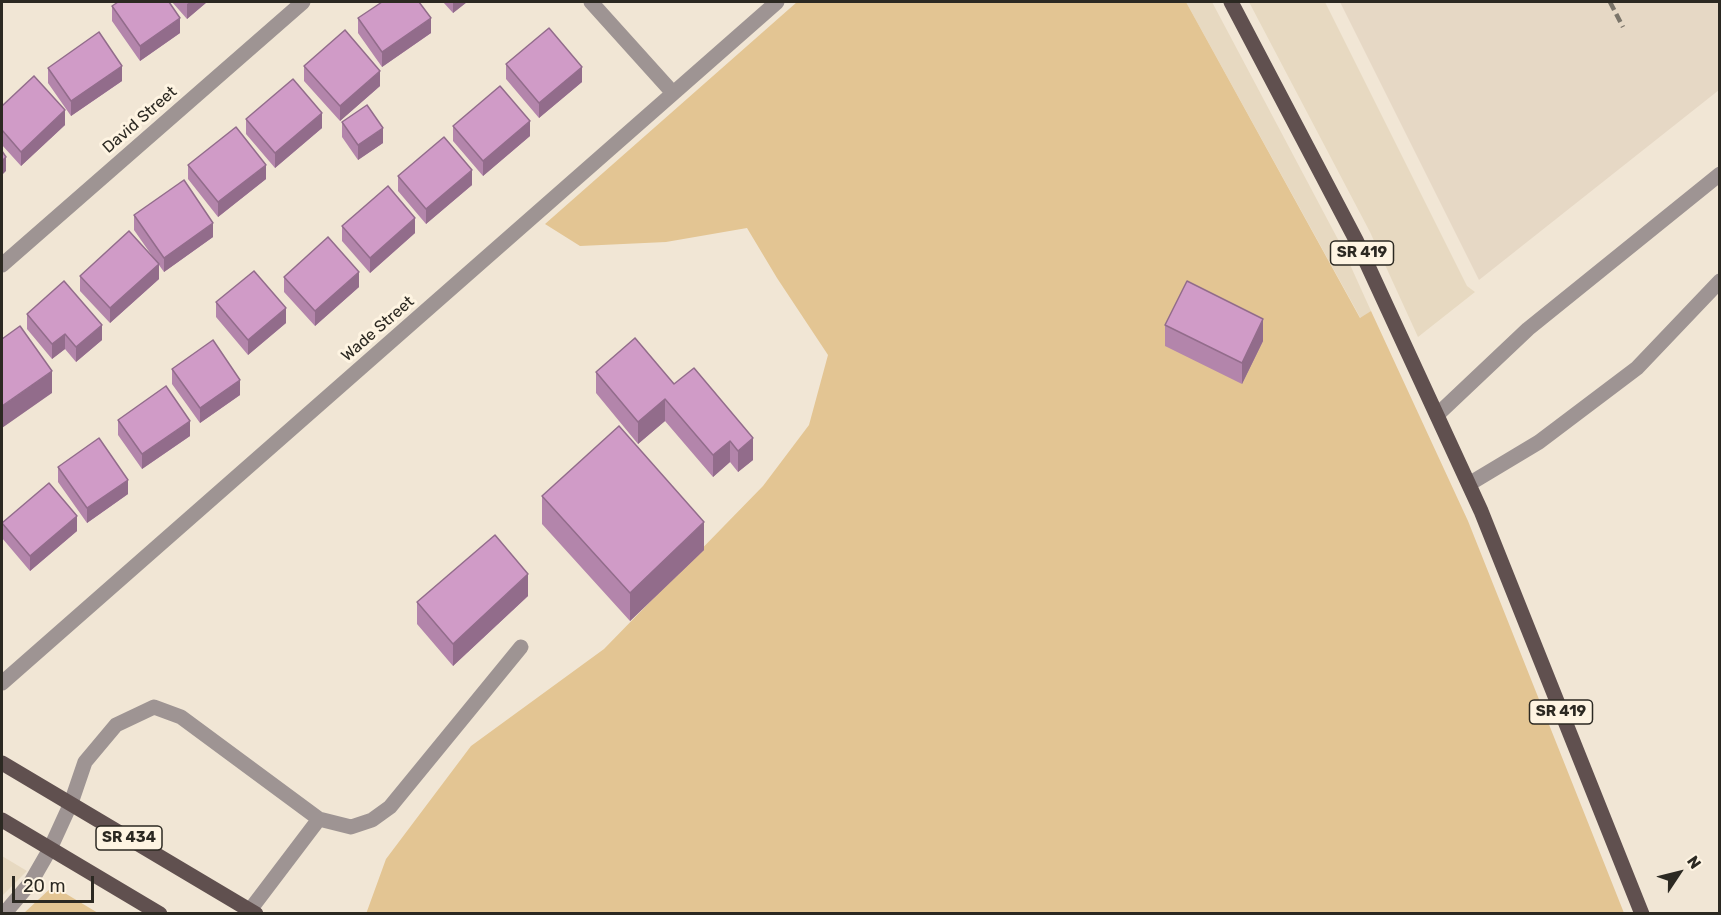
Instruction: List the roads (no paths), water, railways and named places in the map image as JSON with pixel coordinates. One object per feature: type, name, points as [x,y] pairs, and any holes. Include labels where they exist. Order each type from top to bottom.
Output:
[{"type":"main road","name":"SR 419","points":[[1231,2],[1356,240],[1486,522],[1638,912]]},
{"type":"main road","name":"SR 434","points":[[2,763],[253,912]]},
{"type":"main road","name":"SR 434","points":[[2,820],[160,914]]},
{"type":"street","name":"David Street","points":[[2,265],[303,2]]},
{"type":"street","points":[[591,2],[673,93]]},
{"type":"street","name":"Wade Street","points":[[2,683],[777,2]]},
{"type":"street","points":[[1437,415],[1528,329],[1719,174]]},
{"type":"street","points":[[1469,484],[1539,442],[1637,368],[1719,281]]},
{"type":"street","points":[[4,914],[31,882],[50,849],[71,803],[85,762],[116,725],[154,707],[181,717],[319,819],[351,826],[372,819],[390,807],[520,646]]},
{"type":"street","points":[[253,912],[319,819]]},
{"type":"railway","points":[[1610,2],[1623,27]]}]
